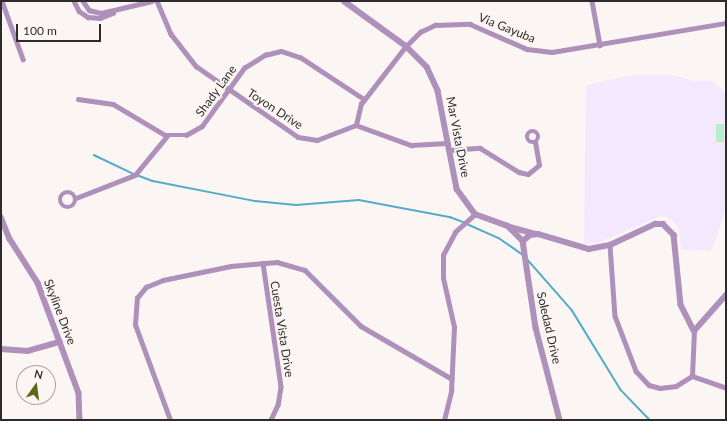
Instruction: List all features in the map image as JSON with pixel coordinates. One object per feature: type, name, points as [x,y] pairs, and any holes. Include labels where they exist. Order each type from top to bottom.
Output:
[{"type":"street","points":[[2,1],[24,59]]},
{"type":"street","points":[[74,1],[79,11],[88,16],[100,18],[114,12],[152,1]]},
{"type":"street","points":[[83,1],[92,11],[114,12]]},
{"type":"street","name":"Toyon Drive","points":[[157,1],[171,34],[189,60],[228,90],[303,139],[317,140],[356,125]]},
{"type":"street","name":"Mar Vista Drive","points":[[344,1],[406,46],[421,60],[435,80],[458,189],[475,214]]},
{"type":"street","points":[[592,1],[600,45]]},
{"type":"street","name":"Via Gayuba","points":[[356,125],[364,99],[406,46],[426,29],[452,22],[476,25],[539,51],[558,52],[726,23]]},
{"type":"street","name":"Shady Lane","points":[[167,136],[186,135],[198,130],[250,64],[270,53],[281,51],[300,57],[364,99]]},
{"type":"street","points":[[76,198],[136,175],[167,136],[113,104],[78,99]]},
{"type":"street","points":[[356,125],[411,145],[448,143]]},
{"type":"street","points":[[449,150],[480,148],[519,172],[528,174],[539,165],[535,143]]},
{"type":"street","points":[[445,420],[452,379],[454,327],[443,278],[443,255],[454,232],[475,214],[579,248],[610,245],[655,224],[663,224],[672,230],[676,243],[676,284],[681,305],[694,331],[692,376]]},
{"type":"street","name":"Skyline Drive","points":[[1,217],[10,239],[38,283],[79,393],[80,420]]},
{"type":"street","points":[[508,226],[523,241],[530,235],[538,234]]},
{"type":"street","name":"Soledad Drive","points":[[523,241],[536,328],[560,420]]},
{"type":"street","points":[[610,245],[614,316],[636,371],[649,385],[660,388],[676,386],[692,376]]},
{"type":"street","name":"Cuesta Vista Drive","points":[[170,420],[135,325],[134,309],[139,294],[152,284],[187,274],[262,263],[286,264],[305,270],[362,326],[452,379]]},
{"type":"street","name":"Cuesta Vista Drive","points":[[262,263],[281,383],[278,405],[271,420]]},
{"type":"street","points":[[694,331],[726,295]]},
{"type":"street","points":[[1,349],[28,351],[60,342]]},
{"type":"street","points":[[692,376],[726,388]]},
{"type":"shaded area","points":[[634,75],[671,75],[696,81],[712,81],[726,93],[726,210],[711,251],[681,249],[679,229],[671,219],[661,216],[598,243],[584,244],[586,85]]},
{"type":"green space","points":[[716,124],[724,124],[724,142],[716,142]]},
{"type":"waterway","points":[[94,155],[134,174]]},
{"type":"waterway","points":[[137,175],[153,181],[255,201],[296,205],[359,200],[450,217],[463,222]]},
{"type":"waterway","points":[[467,224],[499,238],[523,255]]},
{"type":"waterway","points":[[528,260],[572,310],[621,390],[650,420]]}]
